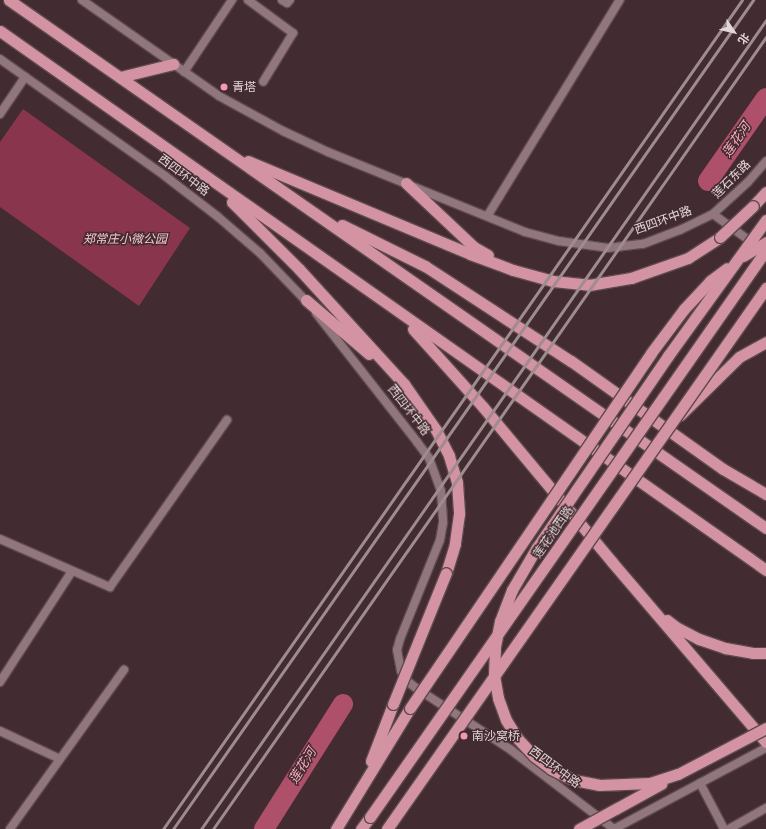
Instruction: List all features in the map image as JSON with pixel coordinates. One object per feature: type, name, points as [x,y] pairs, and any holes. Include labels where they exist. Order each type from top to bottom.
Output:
[{"type":"highway","points":[[8,0],[766,528]]},
{"type":"highway","name":"西四环中路","points":[[0,31],[689,518],[766,570]]},
{"type":"highway","points":[[120,77],[173,64]]},
{"type":"highway","points":[[229,153],[470,254],[513,270],[554,281],[590,285],[631,278],[688,258],[720,237],[754,206],[766,192]]},
{"type":"highway","points":[[211,180],[299,269],[404,384],[436,430],[449,456],[457,483],[459,514],[455,544],[446,573],[393,704],[362,786]]},
{"type":"highway","points":[[406,182],[474,247],[513,270]]},
{"type":"highway","points":[[309,209],[425,266],[571,361],[723,469],[766,494]]},
{"type":"highway","points":[[678,774],[650,783],[600,785],[574,780],[551,769],[534,756],[518,739],[506,720],[498,698],[494,674],[495,647],[500,621],[512,590],[537,547],[668,356],[766,220]]},
{"type":"highway","points":[[336,829],[410,708],[651,353],[680,315],[710,281],[735,261],[766,242]]},
{"type":"highway","name":"莲花池西路","points":[[361,829],[766,250]]},
{"type":"highway","points":[[387,829],[766,288]]},
{"type":"highway","points":[[306,300],[404,384]]},
{"type":"highway","points":[[395,310],[447,365],[632,586],[766,742]]},
{"type":"highway","points":[[667,429],[739,357],[766,342]]},
{"type":"highway","points":[[649,606],[676,627],[699,639],[725,648],[753,653],[766,653]]},
{"type":"highway","points":[[579,829],[678,774],[766,728]]},
{"type":"street","name":"西四环中路","points":[[82,0],[219,96],[283,131],[328,152],[488,215],[525,232],[559,241],[608,248],[643,244],[680,230],[713,214]]},
{"type":"street","points":[[184,72],[232,0]]},
{"type":"street","points":[[248,0],[293,33],[263,82]]},
{"type":"street","points":[[282,0],[287,3],[290,0]]},
{"type":"street","points":[[488,215],[620,0]]},
{"type":"street","name":"西四环中路","points":[[0,59],[165,176],[217,216],[260,253],[306,300],[429,458],[441,491],[443,522],[440,540],[400,639],[397,650],[401,671],[407,681],[511,750],[614,829],[766,748]]},
{"type":"street","points":[[0,114],[25,77]]},
{"type":"street","name":"莲石东路","points":[[713,214],[748,182],[766,161]]},
{"type":"street","points":[[713,214],[766,253]]},
{"type":"street","points":[[0,540],[110,587],[226,420]]},
{"type":"street","points":[[0,682],[72,571]]},
{"type":"street","points":[[10,829],[124,670]]},
{"type":"street","points":[[0,731],[60,759]]},
{"type":"street","points":[[700,783],[724,829]]},
{"type":"street","points":[[728,829],[766,808]]},
{"type":"green space","name":"郑常庄小微公园","points":[[23,109],[190,228],[139,306],[0,207],[0,142]]},
{"type":"waterway","name":"莲花河","points":[[708,181],[766,98]]},
{"type":"waterway","name":"莲花河","points":[[264,829],[343,704]]},
{"type":"railway","points":[[163,829],[742,0]]},
{"type":"railway","points":[[173,829],[753,0]]},
{"type":"railway","points":[[201,829],[766,20]]},
{"type":"railway","points":[[213,829],[766,37]]},
{"type":"place","name":"青塔","points":[[224,87]]},
{"type":"place","name":"南沙窝桥","points":[[464,736]]}]
